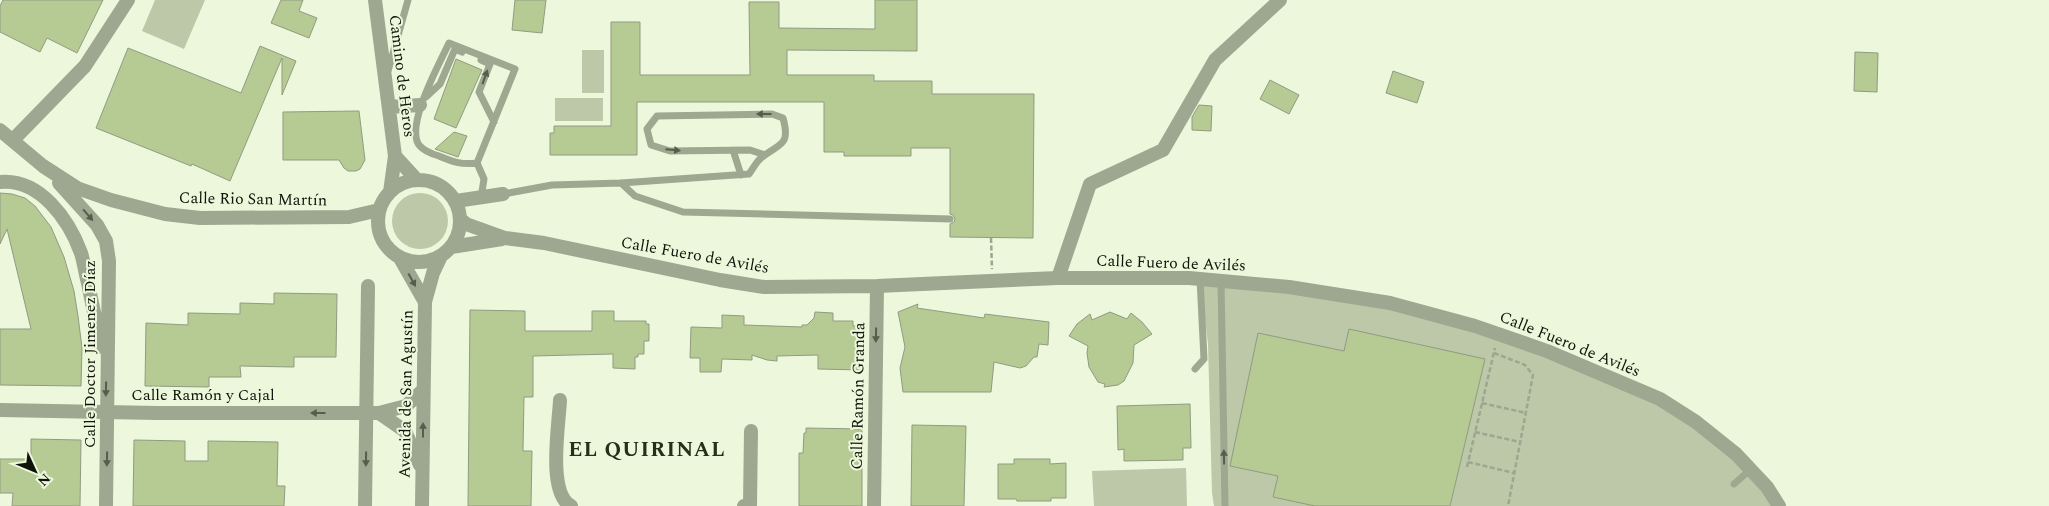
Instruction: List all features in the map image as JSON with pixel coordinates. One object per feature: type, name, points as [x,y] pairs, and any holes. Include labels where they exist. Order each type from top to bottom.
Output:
[{"type":"street","points":[[5,137],[85,66],[128,0]]},
{"type":"street","name":"Camino de Heros","points":[[375,0],[395,156],[390,192]]},
{"type":"street","points":[[1058,278],[1090,184],[1163,150],[1215,60],[1280,0]]},
{"type":"street","points":[[388,107],[421,102]]},
{"type":"street","name":"Calle Rio San Martín","points":[[5,137],[43,166],[77,188],[111,200],[165,214],[200,218],[348,217]]},
{"type":"street","name":"Camino de Heros","points":[[395,156],[416,179]]},
{"type":"street","name":"Calle Doctor Jimenez Díaz","points":[[43,166],[97,225],[106,241],[109,261],[106,506]]},
{"type":"street","points":[[400,258],[424,262],[446,251],[459,229],[460,218],[456,201],[441,186],[431,181],[416,179],[402,183],[390,192],[379,210],[379,231],[384,243],[400,258],[424,302]]},
{"type":"street","points":[[0,182],[7,181],[26,186],[41,195],[62,215],[81,253],[107,364]]},
{"type":"street","points":[[456,201],[503,194]]},
{"type":"street","points":[[348,217],[379,210]]},
{"type":"street","points":[[348,217],[379,231]]},
{"type":"street","name":"Calle Fuero de Avilés","points":[[460,218],[466,224],[505,238],[544,243],[720,280],[764,287],[877,286],[1058,278],[1200,279],[1289,287],[1390,304],[1475,326],[1547,351],[1660,399],[1696,422],[1736,454],[1767,487],[1779,506]]},
{"type":"street","name":"Calle Fuero de Avilés","points":[[446,251],[505,238]]},
{"type":"street","name":"Avenida de San Agustín","points":[[422,506],[424,302],[433,273],[446,251]]},
{"type":"street","points":[[365,506],[373,413],[368,286]]},
{"type":"street","name":"Calle Ramón Granda","points":[[874,506],[877,286]]},
{"type":"street","name":"Calle Ramón y Cajal","points":[[0,410],[373,413],[406,406],[423,390]]},
{"type":"street","points":[[560,400],[556,480],[561,496],[571,506]]},
{"type":"street","points":[[373,413],[405,431],[423,470]]},
{"type":"street","points":[[744,506],[750,505],[751,431]]},
{"type":"lane","points":[[385,81],[408,0]]},
{"type":"lane","points":[[477,163],[462,165],[426,151],[420,146],[416,135],[421,102],[450,43],[515,69],[477,163],[484,179],[481,198]]},
{"type":"lane","points":[[421,102],[440,84],[455,50],[490,64],[479,92],[494,122]]},
{"type":"lane","points":[[503,194],[552,185],[621,183],[749,174],[759,159],[781,145],[787,132],[783,118],[772,114],[657,116],[647,129],[651,145],[670,151],[750,150],[765,155]]},
{"type":"lane","points":[[733,150],[741,175]]},
{"type":"lane","points":[[621,183],[635,196],[682,212],[950,219]]},
{"type":"lane","points":[[1195,369],[1204,359],[1200,279]]},
{"type":"lane","points":[[1221,281],[1225,506]]},
{"type":"lane","points":[[1734,484],[1751,470]]},
{"type":"path","points":[[991,238],[992,281]]},
{"type":"path","points":[[1467,467],[1498,334]]},
{"type":"path","points":[[1494,353],[1525,365],[1532,375],[1508,506]]},
{"type":"path","points":[[1482,403],[1526,413]]},
{"type":"path","points":[[1475,432],[1520,442]]},
{"type":"path","points":[[1468,462],[1514,473]]},
{"type":"green space","points":[[155,0],[205,0],[184,49],[142,31]]},
{"type":"green space","points":[[582,50],[604,50],[604,93],[582,93]]},
{"type":"green space","points":[[555,98],[603,98],[603,121],[555,121]]},
{"type":"green space","points":[[415,193],[425,193],[440,201],[446,210],[448,221],[446,232],[440,241],[425,249],[415,249],[404,244],[397,237],[392,226],[392,216],[397,205],[404,198]]},
{"type":"green space","points":[[1200,279],[1289,287],[1475,326],[1696,422],[1779,506],[1214,506],[1212,493],[1208,344]]},
{"type":"green space","points":[[1186,468],[1187,506],[1094,506],[1092,471]]},
{"type":"building","points":[[3,0],[103,0],[77,53],[47,38],[40,52],[0,32],[0,6]]},
{"type":"building","points":[[281,0],[303,0],[299,11],[317,18],[309,38],[271,23]]},
{"type":"building","points":[[515,0],[546,0],[542,33],[512,30]]},
{"type":"building","points":[[875,0],[917,0],[917,51],[787,50],[787,75],[874,75],[874,81],[932,81],[932,94],[1034,94],[1033,238],[950,237],[950,224],[955,219],[950,214],[950,148],[911,148],[911,156],[844,156],[844,152],[824,152],[824,102],[637,102],[637,155],[550,155],[550,133],[554,133],[554,126],[611,126],[611,22],[640,22],[640,75],[750,75],[749,2],[779,2],[779,28],[875,29]]},
{"type":"building","points":[[260,46],[296,61],[282,95],[282,58],[230,181],[192,164],[191,166],[96,128],[128,48],[241,93]]},
{"type":"building","points":[[1855,52],[1878,53],[1877,92],[1854,91]]},
{"type":"building","points":[[456,59],[482,70],[456,128],[434,119]]},
{"type":"building","points":[[1393,71],[1424,82],[1417,103],[1386,93]]},
{"type":"building","points":[[1270,80],[1299,95],[1289,114],[1260,99]]},
{"type":"building","points":[[1199,105],[1212,106],[1211,131],[1192,130],[1192,117]]},
{"type":"building","points":[[359,111],[365,160],[360,169],[348,171],[339,160],[283,160],[283,112]]},
{"type":"building","points":[[454,132],[467,136],[458,157],[435,149]]},
{"type":"building","points":[[0,193],[25,198],[35,206],[51,227],[64,257],[74,291],[78,316],[82,348],[81,386],[0,385],[0,329],[31,329],[7,229],[0,244]]},
{"type":"building","points":[[274,293],[337,294],[336,357],[294,357],[294,367],[240,366],[241,377],[209,377],[209,387],[145,386],[146,323],[188,325],[188,313],[240,314],[240,303],[274,304]]},
{"type":"building","points":[[918,304],[917,308],[984,318],[985,314],[1049,322],[1048,345],[1039,344],[1037,357],[1034,357],[1026,366],[1020,368],[994,362],[991,392],[903,392],[900,368],[905,347],[898,312]]},
{"type":"building","points":[[470,310],[525,311],[525,331],[592,331],[592,311],[614,311],[614,321],[646,321],[646,324],[649,324],[649,341],[644,341],[644,354],[638,354],[638,357],[635,357],[635,369],[613,368],[613,354],[533,356],[533,397],[524,397],[523,451],[532,451],[531,506],[468,506]]},
{"type":"building","points":[[815,312],[833,313],[833,321],[853,321],[853,326],[865,326],[863,370],[818,369],[818,355],[777,356],[777,361],[752,355],[752,360],[722,359],[721,372],[700,372],[700,358],[690,358],[691,327],[722,328],[722,315],[744,316],[744,325],[802,327],[802,325],[807,325],[814,318]]},
{"type":"building","points":[[1110,312],[1127,319],[1131,313],[1152,334],[1134,345],[1133,363],[1124,381],[1118,385],[1104,387],[1105,384],[1098,382],[1089,367],[1088,346],[1069,336],[1077,324],[1090,314],[1092,320]]},
{"type":"building","points":[[1349,329],[1485,359],[1450,506],[1315,506],[1273,497],[1278,476],[1230,466],[1258,333],[1344,351]]},
{"type":"building","points":[[1190,404],[1191,448],[1183,448],[1183,460],[1124,461],[1124,449],[1118,450],[1117,406]]},
{"type":"building","points":[[912,425],[966,426],[964,506],[911,506]]},
{"type":"building","points":[[806,428],[862,429],[862,506],[799,506],[799,453],[803,453]]},
{"type":"building","points":[[31,439],[81,440],[80,506],[12,506],[13,493],[0,493],[0,459],[31,459]]},
{"type":"building","points":[[134,440],[185,441],[185,461],[208,461],[208,441],[278,442],[277,486],[285,486],[284,506],[133,506]]},
{"type":"building","points":[[1014,459],[1050,459],[1050,464],[1066,463],[1066,498],[1051,498],[1051,501],[998,499],[998,464],[1014,464]]},
{"type":"district","name":"EL QUIRINAL","points":[[647,450]]}]
